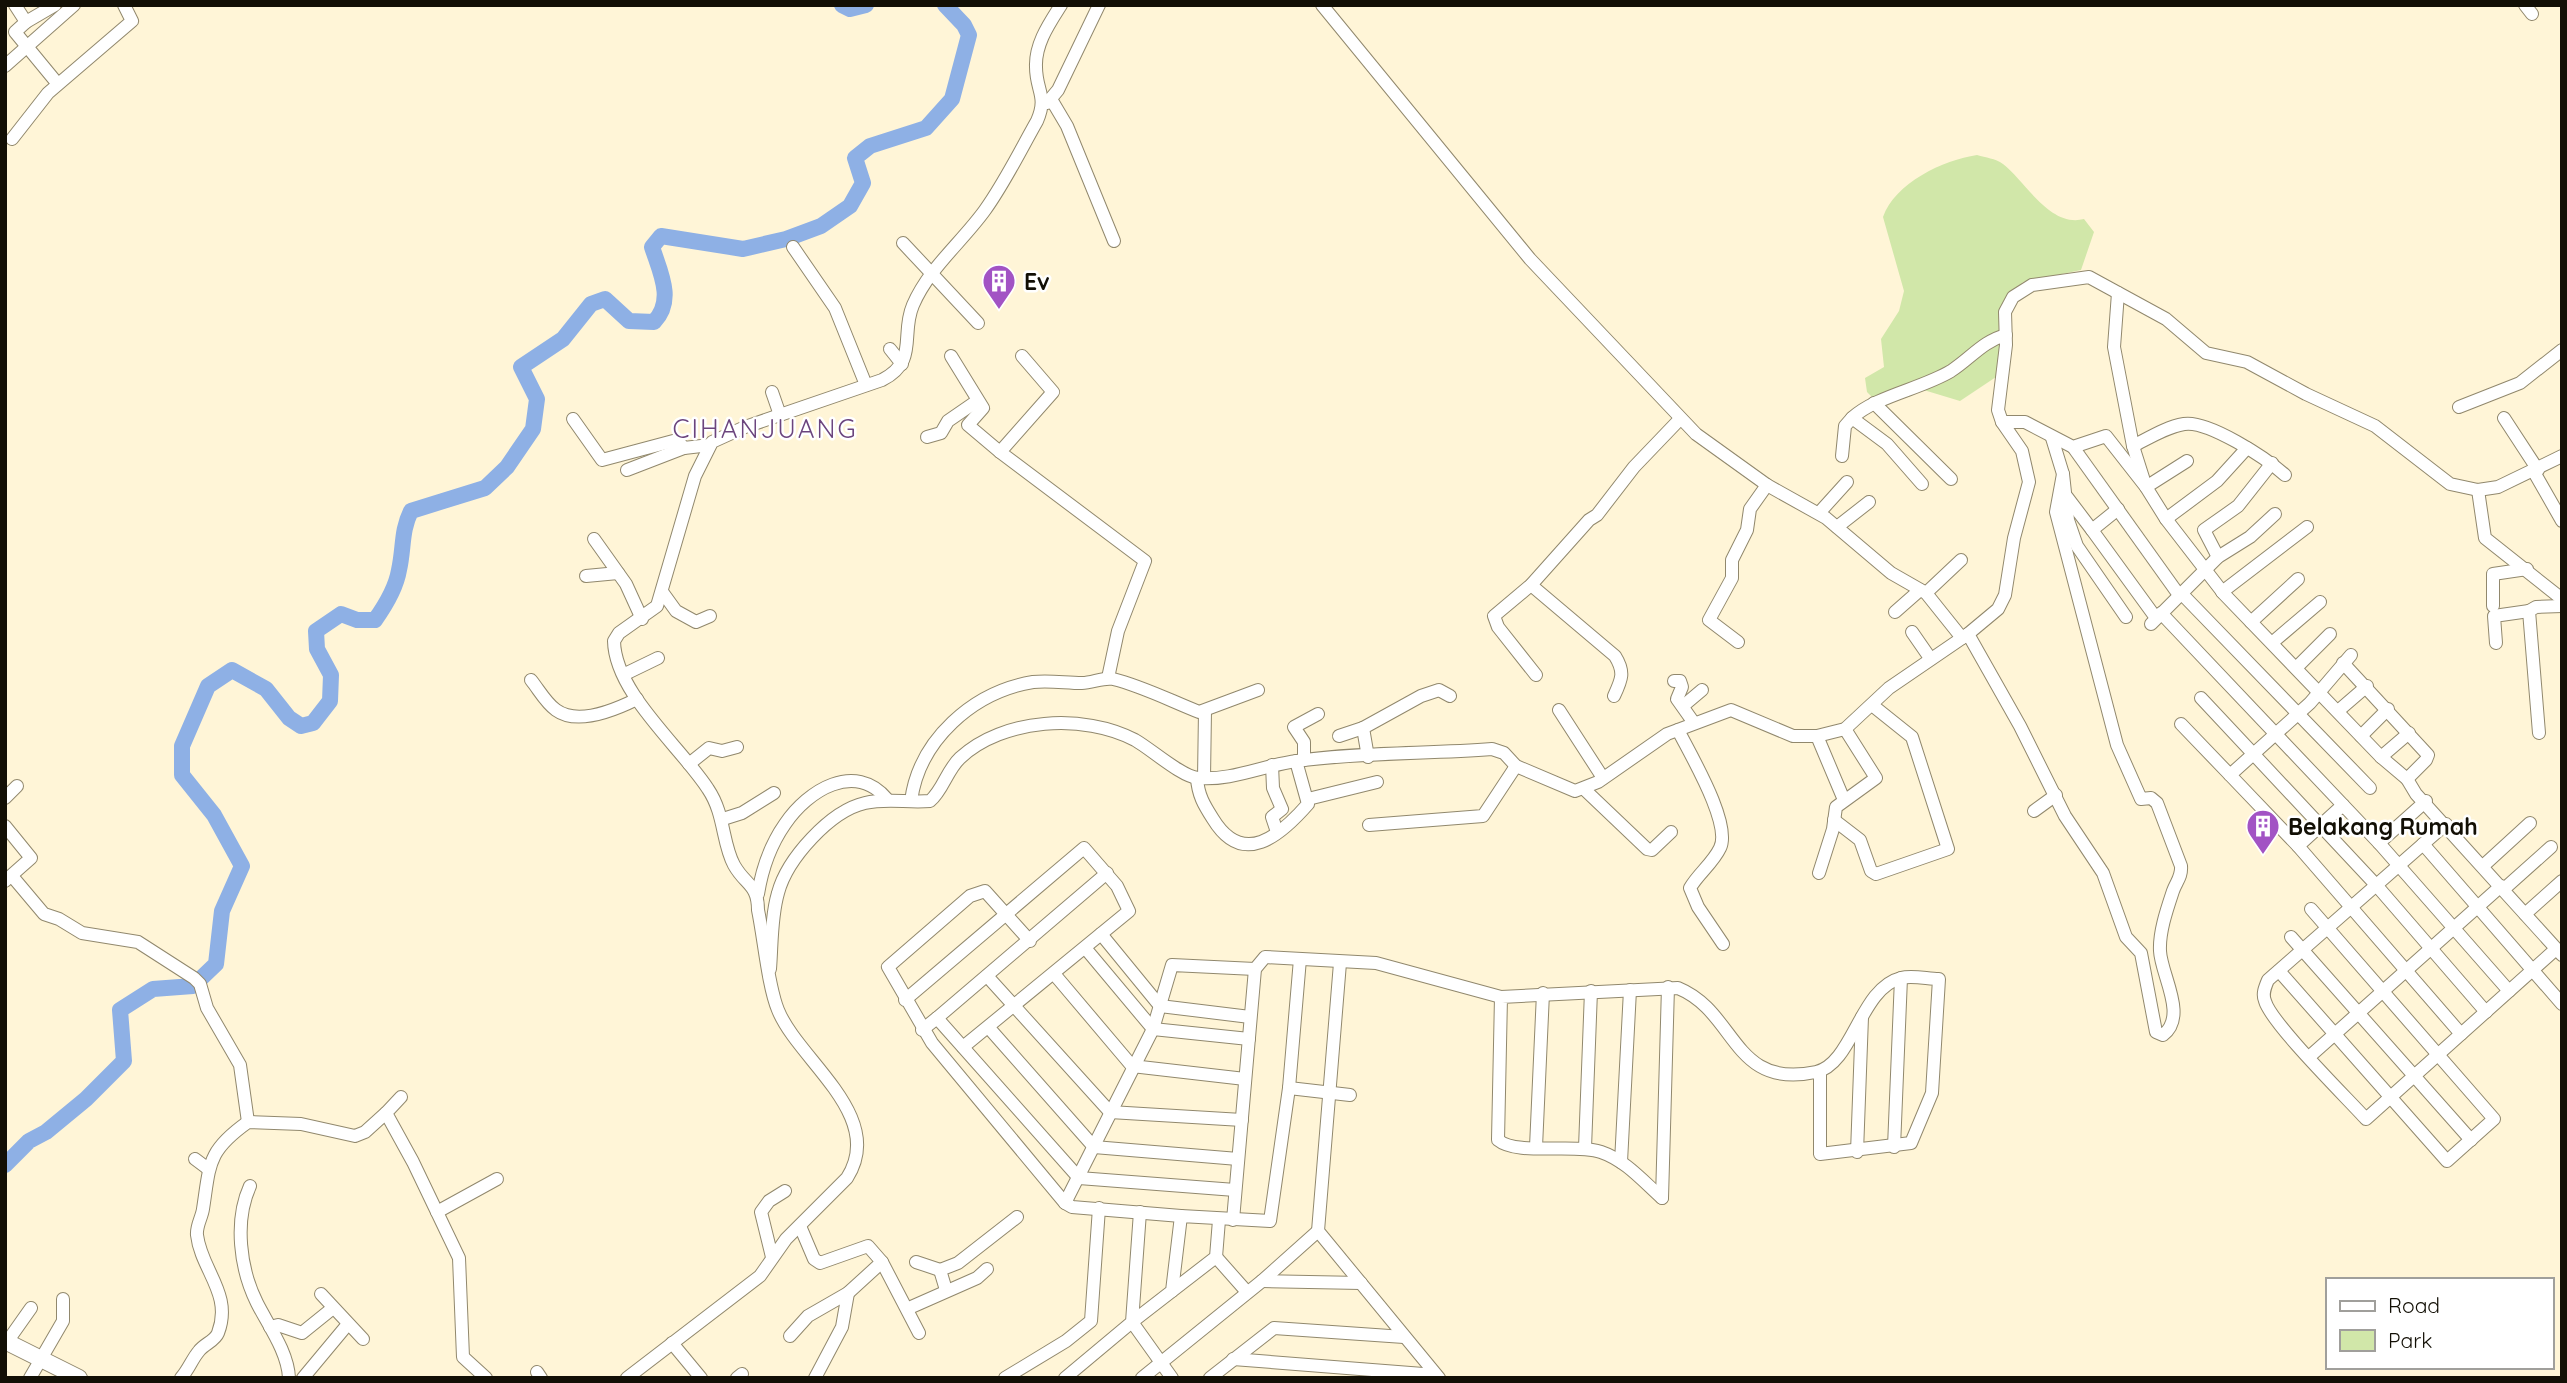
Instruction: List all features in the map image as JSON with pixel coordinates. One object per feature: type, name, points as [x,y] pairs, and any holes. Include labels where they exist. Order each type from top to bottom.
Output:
[{"type":"main road","points":[[6,1342],[79,1378]]},
{"type":"street","points":[[15,5],[26,22]]},
{"type":"street","points":[[55,5],[26,22],[15,32],[57,83]]},
{"type":"street","points":[[5,66],[74,5]]},
{"type":"street","points":[[12,139],[57,83],[132,21],[124,5]]},
{"type":"street","points":[[1060,5],[1045,30],[1037,52],[1036,67],[1047,103],[1067,126],[1114,241]]},
{"type":"street","points":[[627,470],[684,448],[710,445],[735,431],[891,375],[902,364],[913,305],[933,272],[986,209],[1099,5]]},
{"type":"street","points":[[1322,5],[1522,249],[1680,419],[1696,434],[1767,485],[1819,513],[1891,573],[1923,591],[1965,636],[2072,826],[2103,873],[2126,937],[2141,953],[2156,1032],[2163,1035],[2173,1021],[2171,992],[2160,950],[2164,922],[2174,887],[2182,873],[2181,866],[2157,803],[2151,798],[2141,799],[2117,745],[2056,512],[2063,474]]},
{"type":"street","points":[[903,243],[978,323]]},
{"type":"street","points":[[793,247],[835,308],[866,385]]},
{"type":"street","points":[[1581,794],[1656,741],[1694,723],[1736,710],[1779,732],[1793,736],[1817,736],[1845,729],[1889,688],[1998,610],[2003,600],[2014,538],[2029,482],[2022,451],[2003,422],[1998,398],[2006,335],[2005,312],[2019,292],[2032,285],[2089,277],[2166,319],[2206,353],[2248,362],[2313,398],[2375,426],[2450,484],[2478,490],[2498,486],[2536,471],[2562,456]]},
{"type":"street","points":[[2118,293],[2114,347],[2133,446],[2146,487]]},
{"type":"street","points":[[1842,456],[1843,432],[1852,418],[1866,405],[1949,372],[1986,342],[2006,335]]},
{"type":"street","points":[[890,349],[902,364]]},
{"type":"street","points":[[2459,407],[2518,384],[2562,349]]},
{"type":"street","points":[[1000,452],[1053,391],[1023,355]]},
{"type":"street","points":[[951,356],[982,411],[968,425],[1063,502],[1088,517],[1144,559],[1118,631],[1108,678]]},
{"type":"street","points":[[772,392],[780,415]]},
{"type":"street","points":[[927,437],[941,433],[948,421],[977,401]]},
{"type":"street","points":[[1874,404],[1951,479]]},
{"type":"street","points":[[1852,418],[1887,444],[1922,484]]},
{"type":"street","points":[[2504,418],[2562,521]]},
{"type":"street","points":[[573,419],[601,460],[677,440],[684,448]]},
{"type":"street","points":[[1536,676],[1494,618],[1531,585],[1589,520],[1597,515],[1634,467],[1680,419]]},
{"type":"street","points":[[2003,422],[2025,422],[2073,447],[2180,594],[2370,788]]},
{"type":"street","points":[[2133,446],[2186,423],[2232,438],[2272,463],[2285,475]]},
{"type":"street","points":[[2073,447],[2106,436],[2222,592],[2381,757],[2407,779],[2559,952],[2531,970],[2366,1119],[2270,1011],[2264,999],[2268,981],[2446,824]]},
{"type":"street","points":[[2052,438],[2063,474],[2068,520],[2077,545],[2126,617]]},
{"type":"street","points":[[710,445],[695,476],[663,593],[657,606],[615,638],[615,651],[637,699],[709,790],[723,819],[733,862],[758,894]]},
{"type":"street","points":[[2166,519],[2217,481],[2247,448]]},
{"type":"street","points":[[2146,487],[2187,461]]},
{"type":"street","points":[[2218,557],[2204,530],[2238,506],[2272,463]]},
{"type":"street","points":[[1819,513],[1847,482]]},
{"type":"street","points":[[1738,642],[1709,620],[1732,578],[1732,560],[1747,530],[1750,509],[1767,485]]},
{"type":"street","points":[[2478,490],[2485,538],[2562,599]]},
{"type":"street","points":[[2065,495],[2156,619],[2278,734],[2399,865],[2509,991]]},
{"type":"street","points":[[1837,527],[1870,502]]},
{"type":"street","points":[[2092,530],[2118,509]]},
{"type":"street","points":[[2156,619],[2218,557],[2250,537],[2275,514]]},
{"type":"street","points":[[2222,592],[2307,527]]},
{"type":"street","points":[[594,539],[618,573],[642,619]]},
{"type":"street","points":[[1895,612],[1961,560]]},
{"type":"street","points":[[2493,606],[2493,574],[2527,569]]},
{"type":"street","points":[[586,576],[618,573]]},
{"type":"street","points":[[2251,622],[2298,579]]},
{"type":"street","points":[[1531,585],[1615,656],[1623,669],[1622,680],[1614,696]]},
{"type":"street","points":[[663,593],[677,611],[696,622],[710,616]]},
{"type":"street","points":[[2273,642],[2320,602]]},
{"type":"street","points":[[2496,643],[2494,616],[2529,611],[2536,607],[2562,606]]},
{"type":"street","points":[[2529,611],[2539,733]]},
{"type":"street","points":[[1912,632],[1930,658]]},
{"type":"street","points":[[2297,668],[2330,634]]},
{"type":"street","points":[[625,674],[658,658]]},
{"type":"street","points":[[2230,775],[2278,734],[2347,659],[2367,687],[2428,755],[2407,779]]},
{"type":"street","points":[[911,801],[919,764],[943,731],[974,705],[1034,682],[1093,683],[1108,678],[1199,712],[1258,690]]},
{"type":"street","points":[[531,680],[554,708],[567,715],[606,714],[637,699]]},
{"type":"street","points":[[1674,681],[1680,681],[1682,687],[1678,699],[1694,723]]},
{"type":"street","points":[[2338,711],[2367,687]]},
{"type":"street","points":[[1339,736],[1363,728],[1421,696],[1439,690],[1450,696]]},
{"type":"street","points":[[1682,706],[1702,690]]},
{"type":"street","points":[[2201,698],[2377,886],[2486,1012]]},
{"type":"street","points":[[1834,820],[1860,840],[1871,871],[1875,874],[1948,849],[1912,737],[1872,705]]},
{"type":"street","points":[[2361,736],[2388,709]]},
{"type":"street","points":[[1559,710],[1602,778]]},
{"type":"street","points":[[1205,711],[1201,800],[1216,824],[1232,841],[1245,845],[1266,842],[1305,808],[1308,799],[1300,760],[1304,742],[1294,727],[1318,714]]},
{"type":"street","points":[[770,969],[778,892],[800,854],[835,817],[862,803],[887,799],[932,799],[952,767],[972,748],[1009,732],[1055,723],[1097,728],[1129,737],[1200,778],[1225,778],[1300,760],[1492,749],[1504,753],[1516,766],[1581,794],[1647,849],[1652,850],[1671,832]]},
{"type":"street","points":[[2181,724],[2298,846],[2461,1034]]},
{"type":"street","points":[[1363,728],[1368,757]]},
{"type":"street","points":[[1819,873],[1836,807],[1876,778],[1845,729]]},
{"type":"street","points":[[1678,730],[1714,803],[1723,836],[1721,848],[1690,888],[1698,907],[1723,943]]},
{"type":"street","points":[[2381,757],[2409,733]]},
{"type":"street","points":[[1817,736],[1844,800]]},
{"type":"street","points":[[690,764],[709,747],[722,751],[737,747]]},
{"type":"street","points":[[1272,765],[1273,788],[1282,809],[1272,817],[1277,832]]},
{"type":"street","points":[[1369,825],[1483,816],[1516,766]]},
{"type":"street","points":[[626,1378],[760,1276],[772,1257],[847,1178],[855,1166],[858,1149],[839,1093],[778,1012],[758,910],[758,894],[767,860],[786,823],[819,791],[845,781],[862,781],[877,788],[887,799]]},
{"type":"street","points":[[1308,799],[1377,782]]},
{"type":"street","points":[[5,798],[17,786]]},
{"type":"street","points":[[723,819],[742,813],[774,793]]},
{"type":"street","points":[[2034,811],[2056,795]]},
{"type":"street","points":[[2379,843],[2426,802]]},
{"type":"street","points":[[2298,846],[2343,805]]},
{"type":"street","points":[[2483,866],[2530,823]]},
{"type":"street","points":[[5,826],[31,858],[9,879],[44,914],[89,935],[138,942],[197,981],[204,1004],[240,1065],[248,1122]]},
{"type":"street","points":[[2423,844],[2562,1004]]},
{"type":"street","points":[[2309,1057],[2476,908],[2551,847]]},
{"type":"street","points":[[905,1000],[1084,848],[1107,873],[1129,911],[1055,975],[963,1047]]},
{"type":"street","points":[[922,1030],[1107,873]]},
{"type":"street","points":[[2525,914],[2562,881]]},
{"type":"street","points":[[1030,941],[990,892],[977,893],[890,962],[888,967],[922,1030],[1065,1203],[1072,1208],[1099,1208],[1219,1220],[1269,1221],[1289,1088],[1300,959]]},
{"type":"street","points":[[2279,971],[2447,1161],[2494,1119],[2311,909]]},
{"type":"street","points":[[1101,934],[1160,1006],[1250,1017]]},
{"type":"street","points":[[2291,937],[2470,1140]]},
{"type":"street","points":[[1086,949],[1153,1029],[1249,1039]]},
{"type":"street","points":[[1233,1220],[1255,969],[1265,957],[1376,963],[1501,997],[1668,987],[1692,994],[1715,1015],[1744,1056],[1766,1069],[1784,1074],[1820,1071],[1843,1049],[1862,1013],[1875,998],[1900,978],[1939,979],[1932,1093],[1911,1143],[1857,1152],[1820,1154],[1820,1071]]},
{"type":"street","points":[[1142,1378],[1318,1231],[1340,963]]},
{"type":"street","points":[[1065,1203],[1153,1029],[1172,965],[1255,969]]},
{"type":"street","points":[[1055,975],[1132,1066],[1245,1079]]},
{"type":"street","points":[[987,976],[1110,1112],[1242,1120]]},
{"type":"street","points":[[1894,1147],[1900,978]]},
{"type":"street","points":[[1501,997],[1498,1140],[1503,1144],[1585,1148],[1621,1162],[1662,1198],[1668,987]]},
{"type":"street","points":[[1621,1162],[1630,990]]},
{"type":"street","points":[[1585,1148],[1591,991]]},
{"type":"street","points":[[1536,1147],[1543,993]]},
{"type":"street","points":[[1875,998],[1900,1001]]},
{"type":"street","points":[[1857,1152],[1862,1013]]},
{"type":"street","points":[[937,1018],[1079,1178],[1235,1190]]},
{"type":"street","points":[[989,1028],[1094,1147],[1238,1159]]},
{"type":"street","points":[[1289,1088],[1350,1095]]},
{"type":"street","points":[[181,1378],[200,1349],[217,1335],[220,1326],[220,1292],[197,1235],[203,1210],[207,1168],[224,1142],[248,1122],[301,1124],[355,1136],[365,1132],[401,1097]]},
{"type":"street","points":[[386,1113],[456,1250],[462,1272],[463,1357],[486,1378]]},
{"type":"street","points":[[195,1160],[207,1168]]},
{"type":"street","points":[[437,1212],[497,1179]]},
{"type":"street","points":[[250,1186],[244,1202],[240,1230],[255,1299],[270,1327],[289,1378]]},
{"type":"street","points":[[772,1257],[761,1212],[769,1201],[785,1191]]},
{"type":"street","points":[[1005,1378],[1066,1341],[1091,1321],[1099,1208]]},
{"type":"street","points":[[1140,1212],[1132,1322],[1172,1378]]},
{"type":"street","points":[[1172,1291],[1181,1216]]},
{"type":"street","points":[[916,1262],[940,1270],[958,1263],[1017,1217]]},
{"type":"street","points":[[1219,1220],[1216,1257],[1247,1292]]},
{"type":"street","points":[[800,1226],[816,1262],[823,1262],[865,1245],[882,1262],[909,1308],[919,1333]]},
{"type":"street","points":[[1318,1231],[1437,1376]]},
{"type":"street","points":[[1065,1378],[1216,1257]]},
{"type":"street","points":[[790,1336],[813,1312],[848,1293],[882,1262]]},
{"type":"street","points":[[909,1308],[977,1278],[987,1269]]},
{"type":"street","points":[[940,1270],[946,1290]]},
{"type":"street","points":[[1262,1280],[1361,1283]]},
{"type":"street","points":[[815,1378],[842,1327],[848,1293]]},
{"type":"street","points":[[321,1294],[363,1339]]},
{"type":"street","points":[[30,1378],[63,1321],[63,1299]]},
{"type":"street","points":[[6,1342],[31,1308]]},
{"type":"street","points":[[270,1327],[278,1325],[302,1333],[334,1308]]},
{"type":"street","points":[[303,1378],[348,1324]]},
{"type":"street","points":[[1210,1378],[1274,1328],[1404,1336]]},
{"type":"street","points":[[672,1343],[701,1378]]},
{"type":"street","points":[[1233,1359],[1437,1376]]},
{"type":"green space","points":[[1977,155],[2003,164],[2039,201],[2060,217],[2084,219],[2094,232],[2081,270],[2023,282],[2015,291],[1999,375],[1960,401],[1917,388],[1873,398],[1867,392],[1865,378],[1884,367],[1881,339],[1899,311],[1904,291],[1883,217],[1898,194],[1922,175],[1950,162]]},
{"type":"waterway","points":[[842,5],[850,9],[866,5]]},
{"type":"waterway","points":[[5,1165],[29,1141],[46,1132],[86,1099],[124,1061],[120,1010],[153,989],[193,986],[216,964],[222,911],[242,866],[214,815],[182,775],[182,746],[208,686],[232,670],[266,689],[289,718],[301,726],[313,723],[330,701],[331,675],[317,649],[316,631],[341,614],[357,620],[375,620],[395,583],[411,511],[485,488],[507,467],[533,429],[537,399],[521,367],[563,339],[591,304],[605,299],[629,321],[654,322],[664,305],[665,295],[652,247],[661,236],[743,249],[786,239],[821,226],[850,206],[863,183],[855,158],[870,146],[926,128],[952,99],[969,35],[964,25],[945,5]]},
{"type":"place","name":"Ev","points":[[999,311]]},
{"type":"place","name":"Belakang Rumah","points":[[2263,856]]},
{"type":"district","name":"CIHANJUANG","points":[[765,428]]}]
